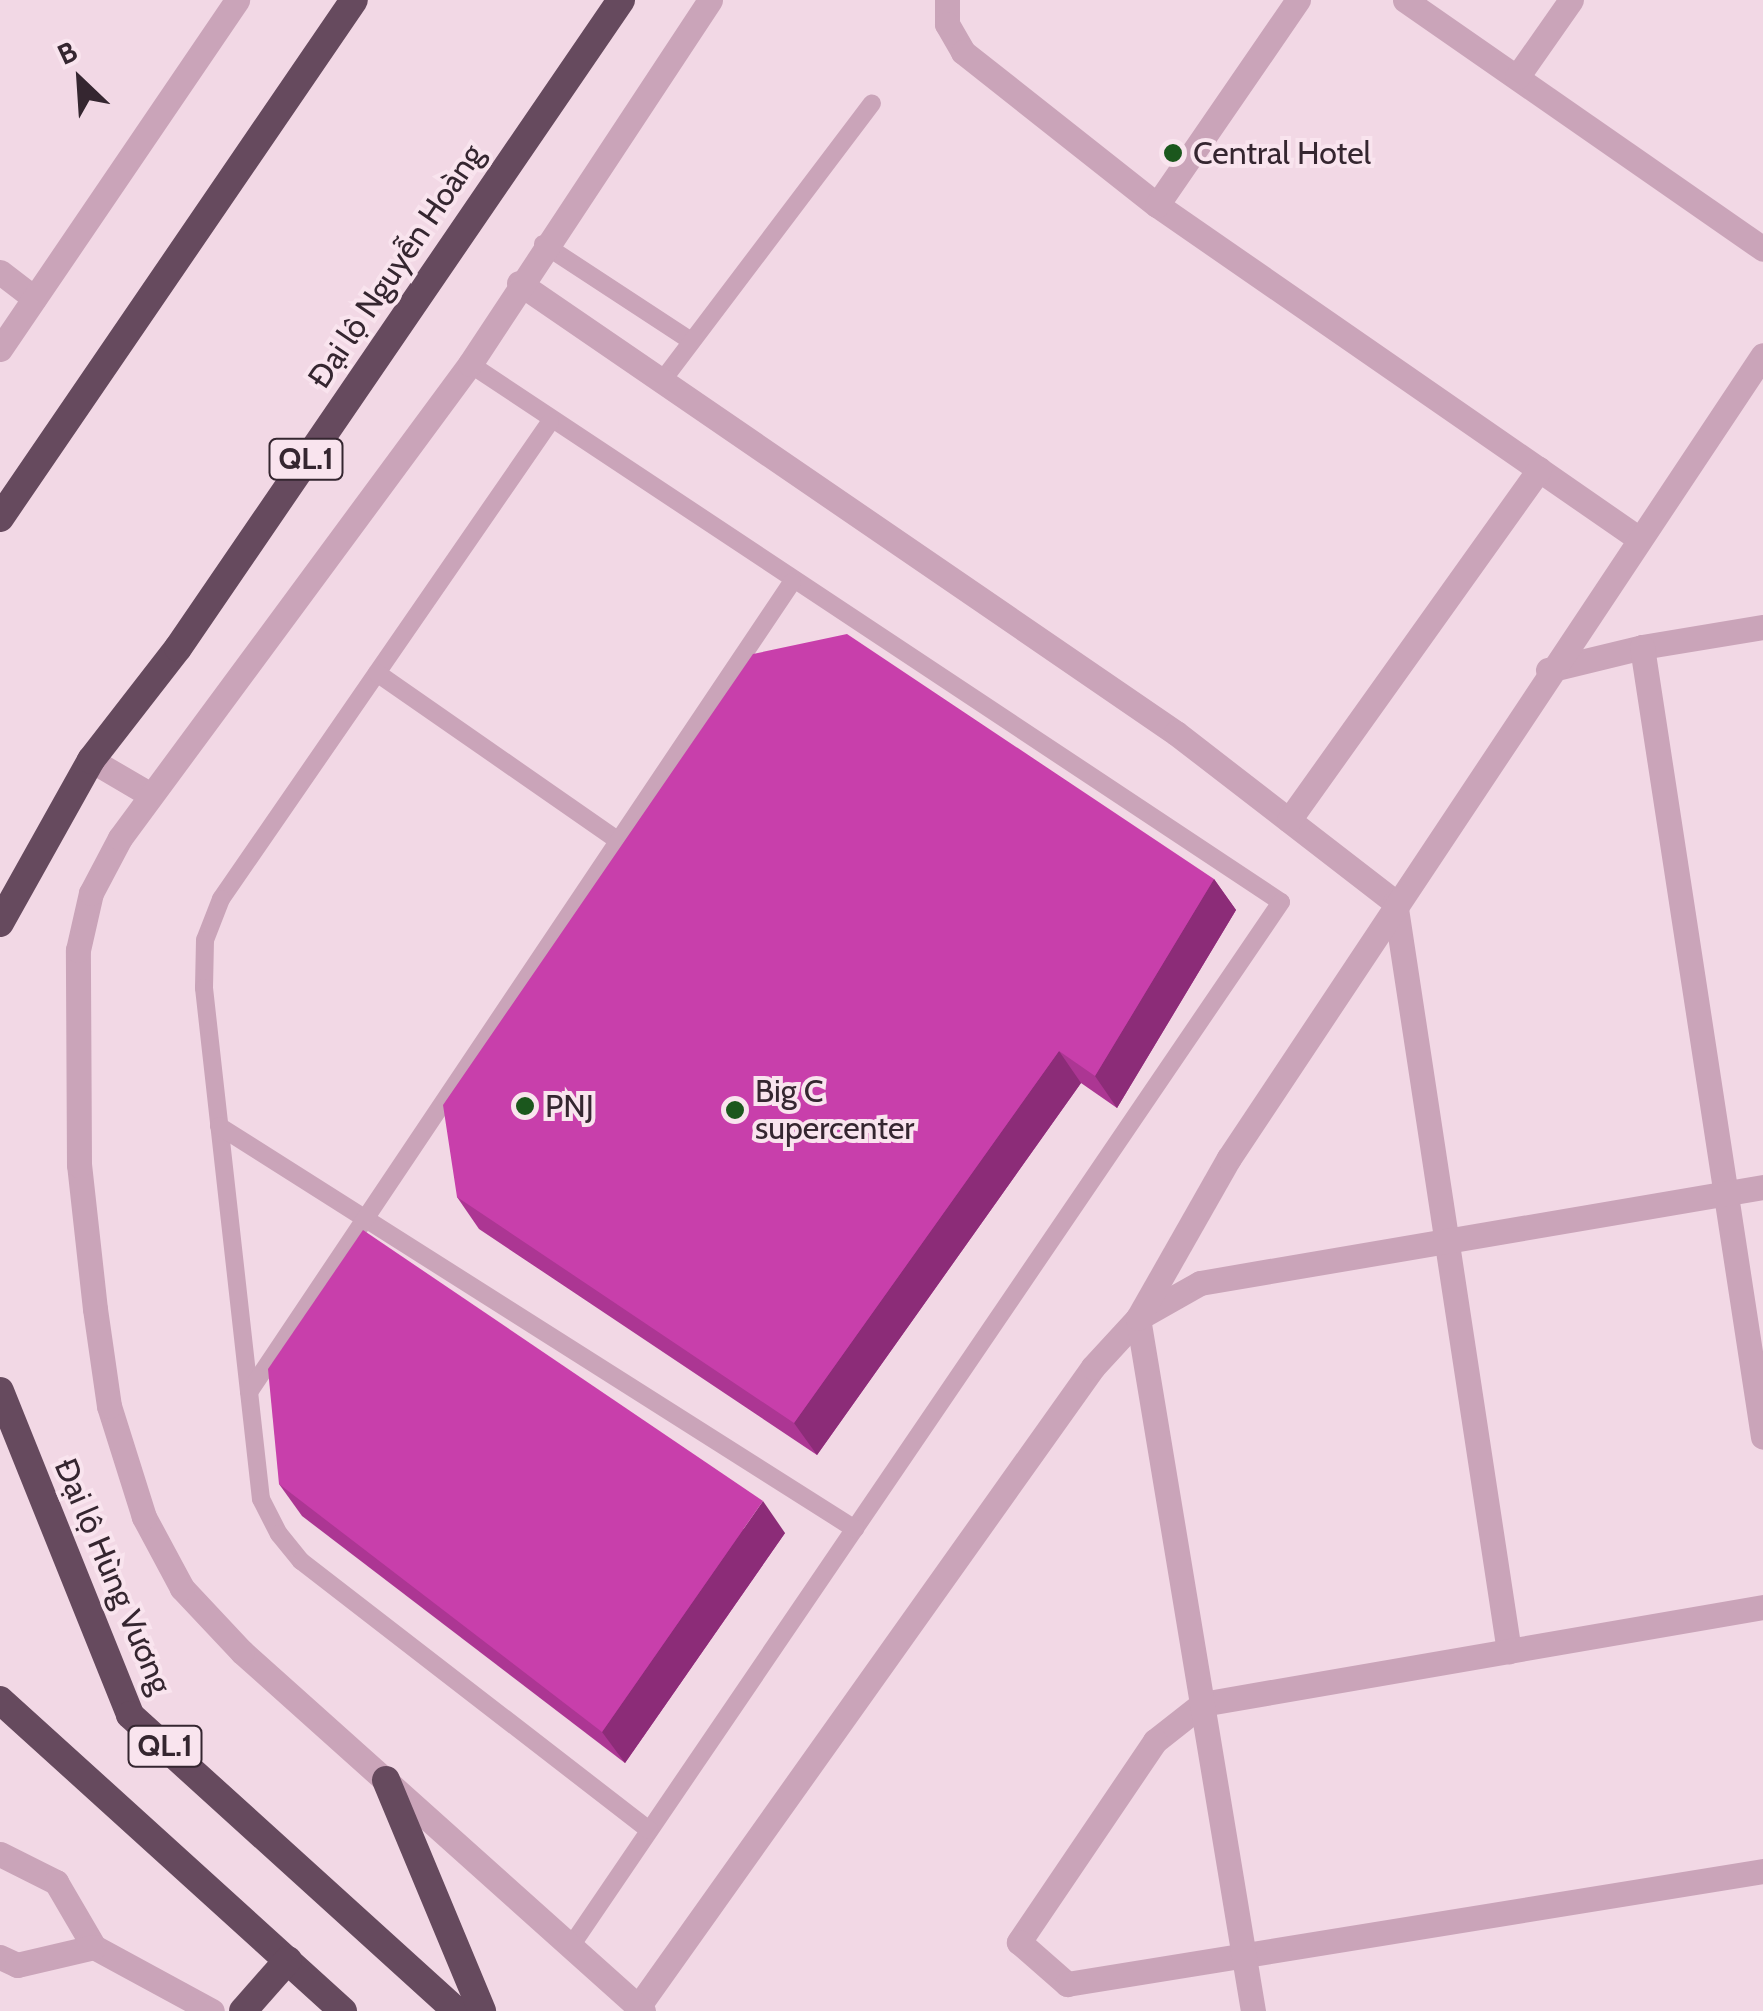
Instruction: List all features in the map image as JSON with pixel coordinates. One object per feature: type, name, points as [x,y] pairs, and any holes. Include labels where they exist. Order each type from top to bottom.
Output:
[{"type":"highway","points":[[0,518],[354,0]]},
{"type":"highway","name":"Đại lộ Nguyễn Hoàng","points":[[0,923],[91,760],[178,648],[621,0]]},
{"type":"highway","name":"Đại lộ Hùng Vương","points":[[0,1391],[130,1715],[458,2011]]},
{"type":"highway","name":"QL.1","points":[[0,1700],[343,2011]]},
{"type":"highway","points":[[386,1780],[482,2011]]},
{"type":"highway","points":[[243,2011],[288,1960]]},
{"type":"street","points":[[0,348],[237,0]]},
{"type":"street","points":[[710,0],[543,244],[470,364],[149,794],[91,893],[78,950],[80,1165],[110,1406],[144,1517],[182,1588],[386,1780],[640,2009],[1093,1367],[1138,1318],[1229,1158],[1395,902],[1763,356]]},
{"type":"street","points":[[947,0],[947,24],[964,52],[1157,205],[1638,538]]},
{"type":"street","points":[[1157,205],[1298,0]]},
{"type":"street","points":[[1405,0],[1763,249]]},
{"type":"street","points":[[1517,78],[1572,0]]},
{"type":"street","points":[[0,272],[34,298]]},
{"type":"street","points":[[519,283],[1289,820],[1395,902],[1443,1242],[1508,1651]]},
{"type":"street","points":[[1289,820],[1538,470]]},
{"type":"street","points":[[1548,670],[1642,647],[1763,627]]},
{"type":"street","points":[[1642,647],[1763,1438]]},
{"type":"street","points":[[91,760],[149,794]]},
{"type":"street","points":[[1138,1318],[1200,1282],[1763,1187]]},
{"type":"street","points":[[1138,1318],[1253,2011]]},
{"type":"street","points":[[1763,1607],[1202,1704],[1156,1741],[1020,1942],[1067,1984],[1763,1871]]},
{"type":"street","points":[[0,1854],[56,1882],[94,1947],[212,2011]]},
{"type":"street","points":[[0,1957],[17,1965],[94,1947]]},
{"type":"lane","points":[[662,381],[872,103]]},
{"type":"lane","points":[[543,244],[691,340]]},
{"type":"lane","points":[[470,364],[550,422],[1281,902],[571,1946]]},
{"type":"lane","points":[[550,422],[221,898],[205,940],[219,1126],[260,1499],[301,1561],[650,1830]]},
{"type":"lane","points":[[249,1392],[792,582]]},
{"type":"lane","points":[[377,673],[619,840]]},
{"type":"lane","points":[[219,1126],[855,1529]]},
{"type":"building","points":[[847,634],[1214,879],[1095,1076],[1059,1051],[794,1423],[457,1197],[443,1105],[753,654]]},
{"type":"building","points":[[363,1230],[763,1501],[602,1732],[279,1484],[268,1369]]},
{"type":"place","name":"Central Hotel","points":[[1173,153]]},
{"type":"place","name":"PNJ","points":[[525,1106]]},
{"type":"place","name":"Big C supercenter","points":[[735,1110]]}]
